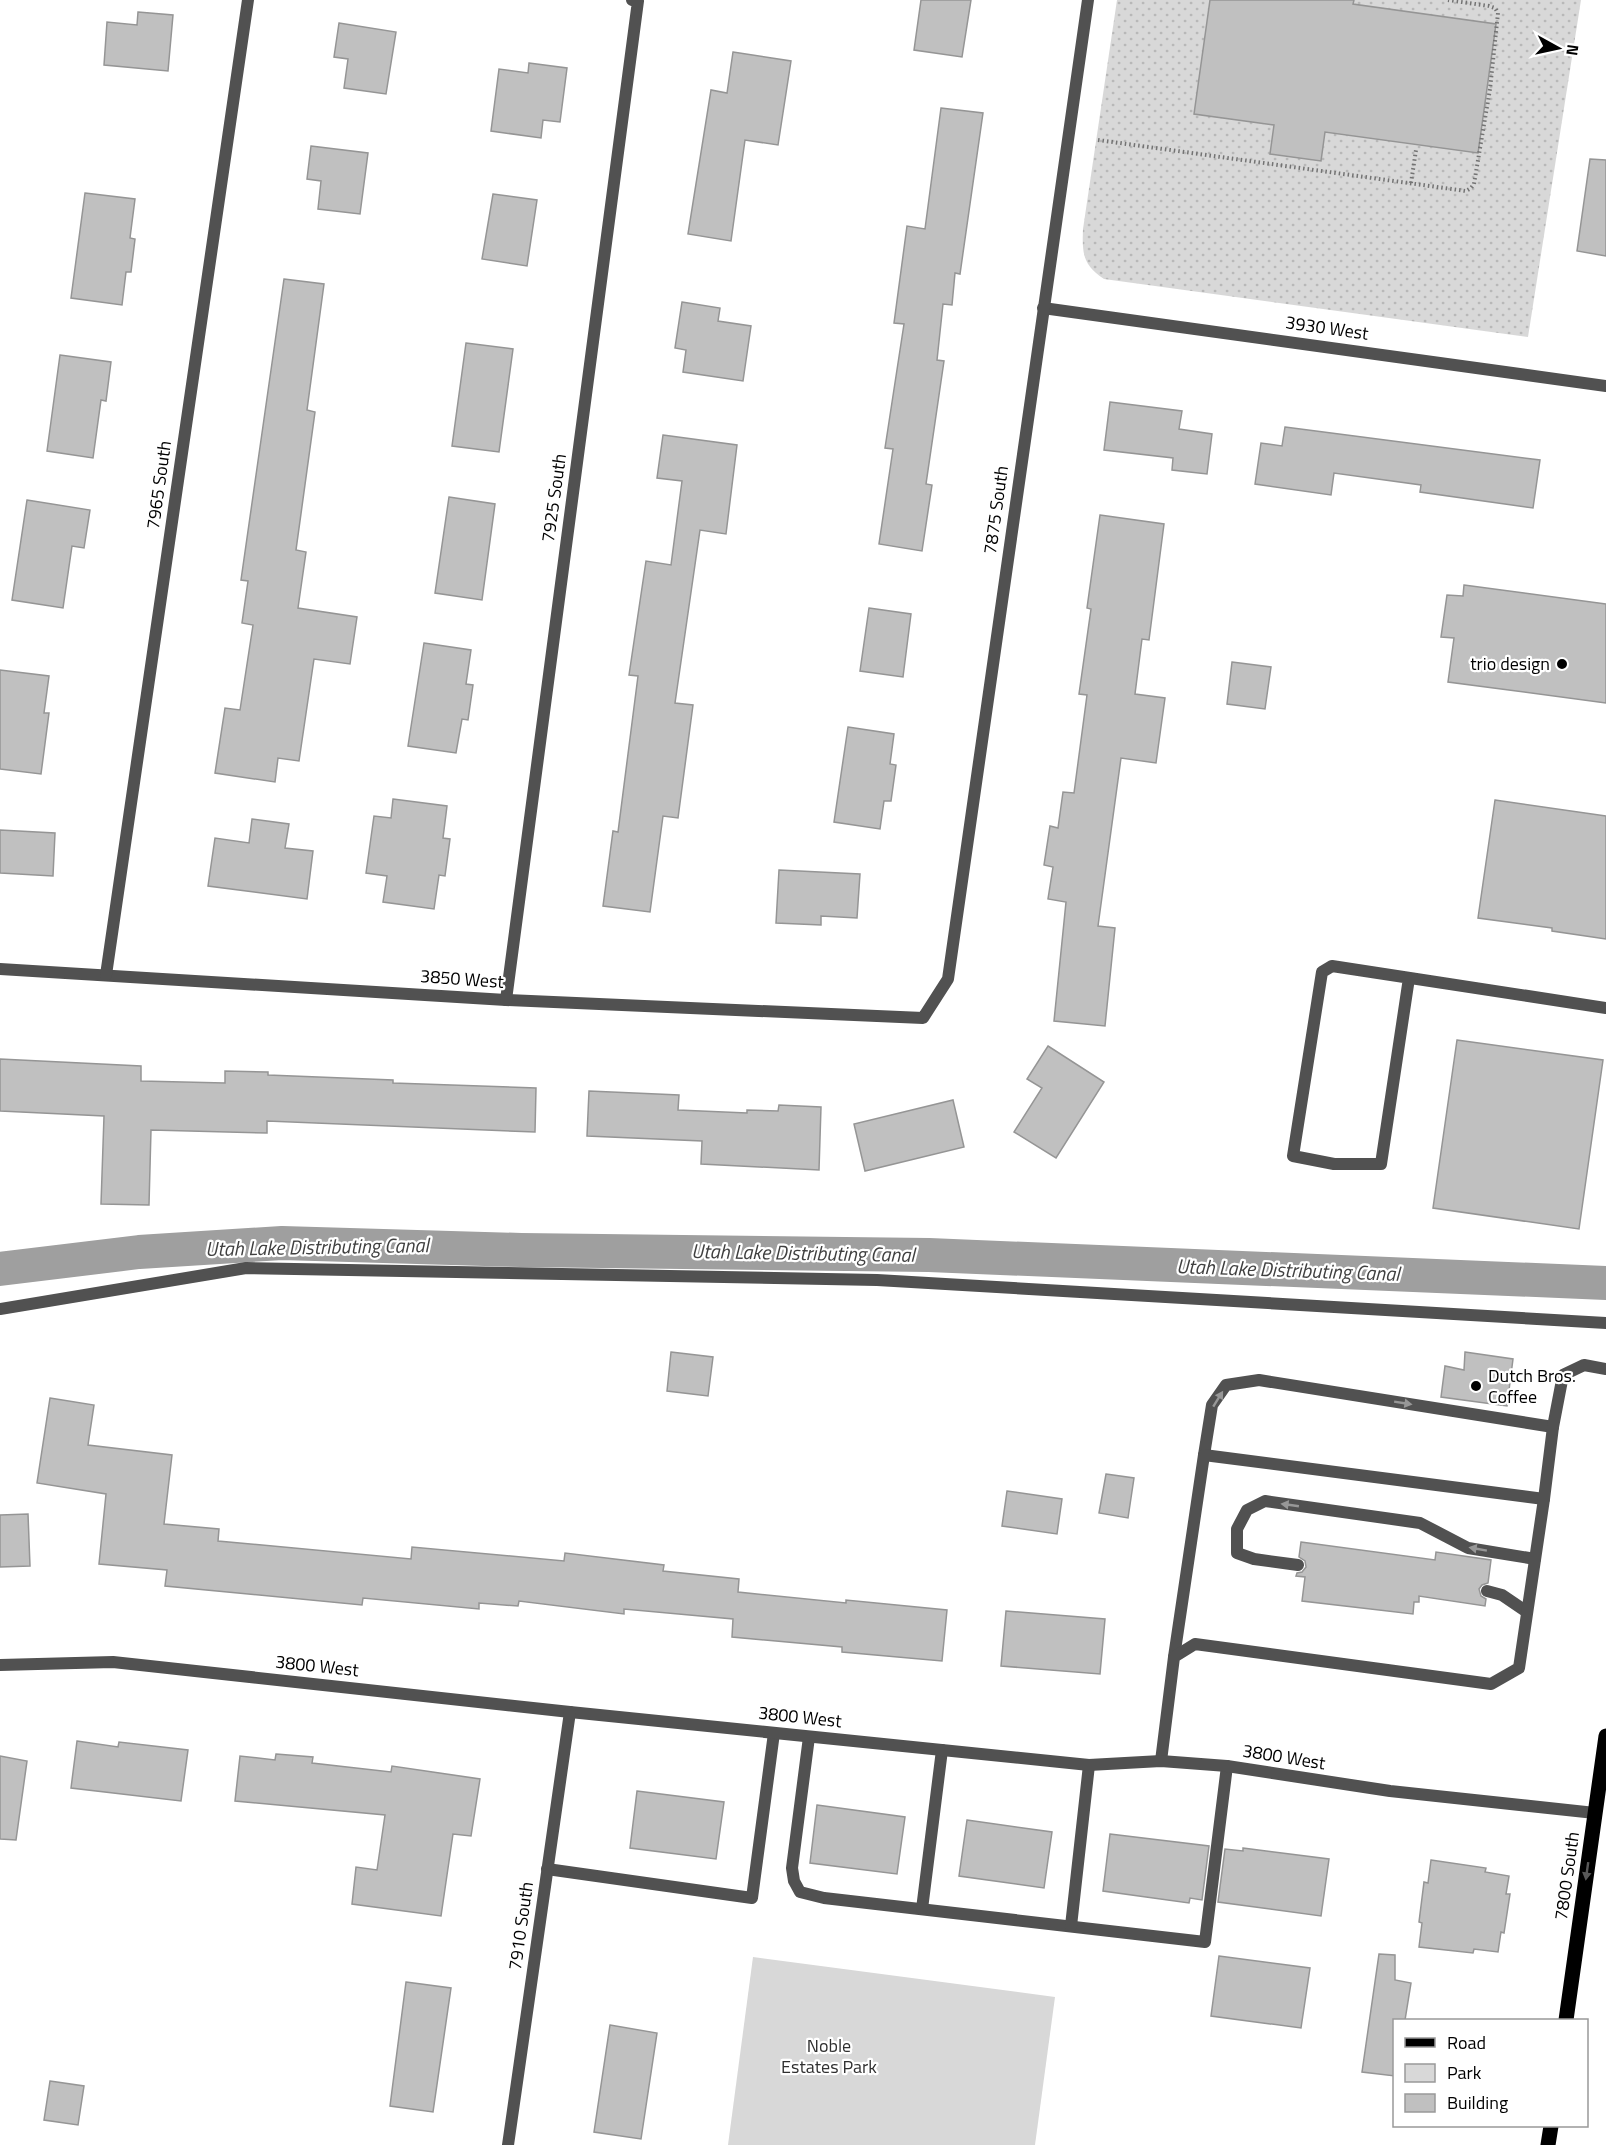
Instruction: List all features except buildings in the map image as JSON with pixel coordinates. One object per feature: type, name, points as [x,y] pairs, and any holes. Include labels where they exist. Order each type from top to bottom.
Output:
[{"type":"main road","name":"7800 South","points":[[1566,2019],[1606,1736]]},
{"type":"main road","points":[[1548,2145],[1551,2127]]},
{"type":"street","name":"7965 South","points":[[106,975],[248,0]]},
{"type":"street","points":[[632,0],[638,1]]},
{"type":"street","name":"7875 South","points":[[922,1018],[948,979],[1088,0]]},
{"type":"street","name":"7925 South","points":[[506,1000],[638,1]]},
{"type":"street","name":"3930 West","points":[[1043,308],[1606,386]]},
{"type":"street","points":[[1410,978],[1381,1164],[1334,1164],[1293,1156],[1322,972],[1332,966],[1606,1008]]},
{"type":"street","name":"3850 West","points":[[0,969],[506,1000],[922,1018]]},
{"type":"street","points":[[0,1309],[246,1268],[877,1281],[1606,1323]]},
{"type":"street","points":[[1174,1657],[1195,1644],[1491,1684],[1519,1668],[1553,1426],[1563,1375],[1584,1365],[1606,1369]]},
{"type":"street","points":[[1161,1761],[1174,1657],[1212,1405],[1226,1385],[1260,1380],[1553,1426]]},
{"type":"street","points":[[1204,1455],[1544,1499]]},
{"type":"street","points":[[1298,1565],[1254,1559],[1237,1553],[1238,1529],[1247,1510],[1265,1501],[1420,1523],[1468,1548],[1535,1559]]},
{"type":"street","points":[[1487,1591],[1502,1596],[1527,1612]]},
{"type":"street","name":"3800 West","points":[[0,1665],[113,1662],[1089,1765],[1161,1761],[1227,1766],[1390,1791],[1595,1813]]},
{"type":"street","name":"7910 South","points":[[508,2145],[570,1712]]},
{"type":"street","points":[[547,1869],[752,1898],[774,1732]]},
{"type":"street","points":[[809,1737],[792,1868],[794,1881],[800,1892],[824,1898],[1205,1942],[1227,1766]]},
{"type":"street","points":[[922,1909],[942,1750]]},
{"type":"street","points":[[1071,1926],[1089,1765]]},
{"type":"path","points":[[1098,140],[1411,183],[1466,190],[1472,188],[1490,89],[1498,13],[1495,8],[1489,6],[1448,0]]},
{"type":"path","points":[[1411,183],[1416,150]]},
{"type":"path","points":[[1295,167],[1296,161]]},
{"type":"green space","points":[[1117,0],[1581,0],[1528,337],[1104,279],[1097,274],[1085,258],[1083,229]]},
{"type":"green space","name":"Noble Estates Park","points":[[753,1957],[1055,1997],[1035,2145],[728,2145]]},
{"type":"waterway","name":"Utah Lake Distributing Canal","points":[[0,1269],[139,1252],[282,1243],[521,1250],[929,1255],[1606,1283]]},
{"type":"place","name":"trio design","points":[[1562,664]]},
{"type":"place","name":"Dutch Bros. Coffee","points":[[1476,1386]]}]
